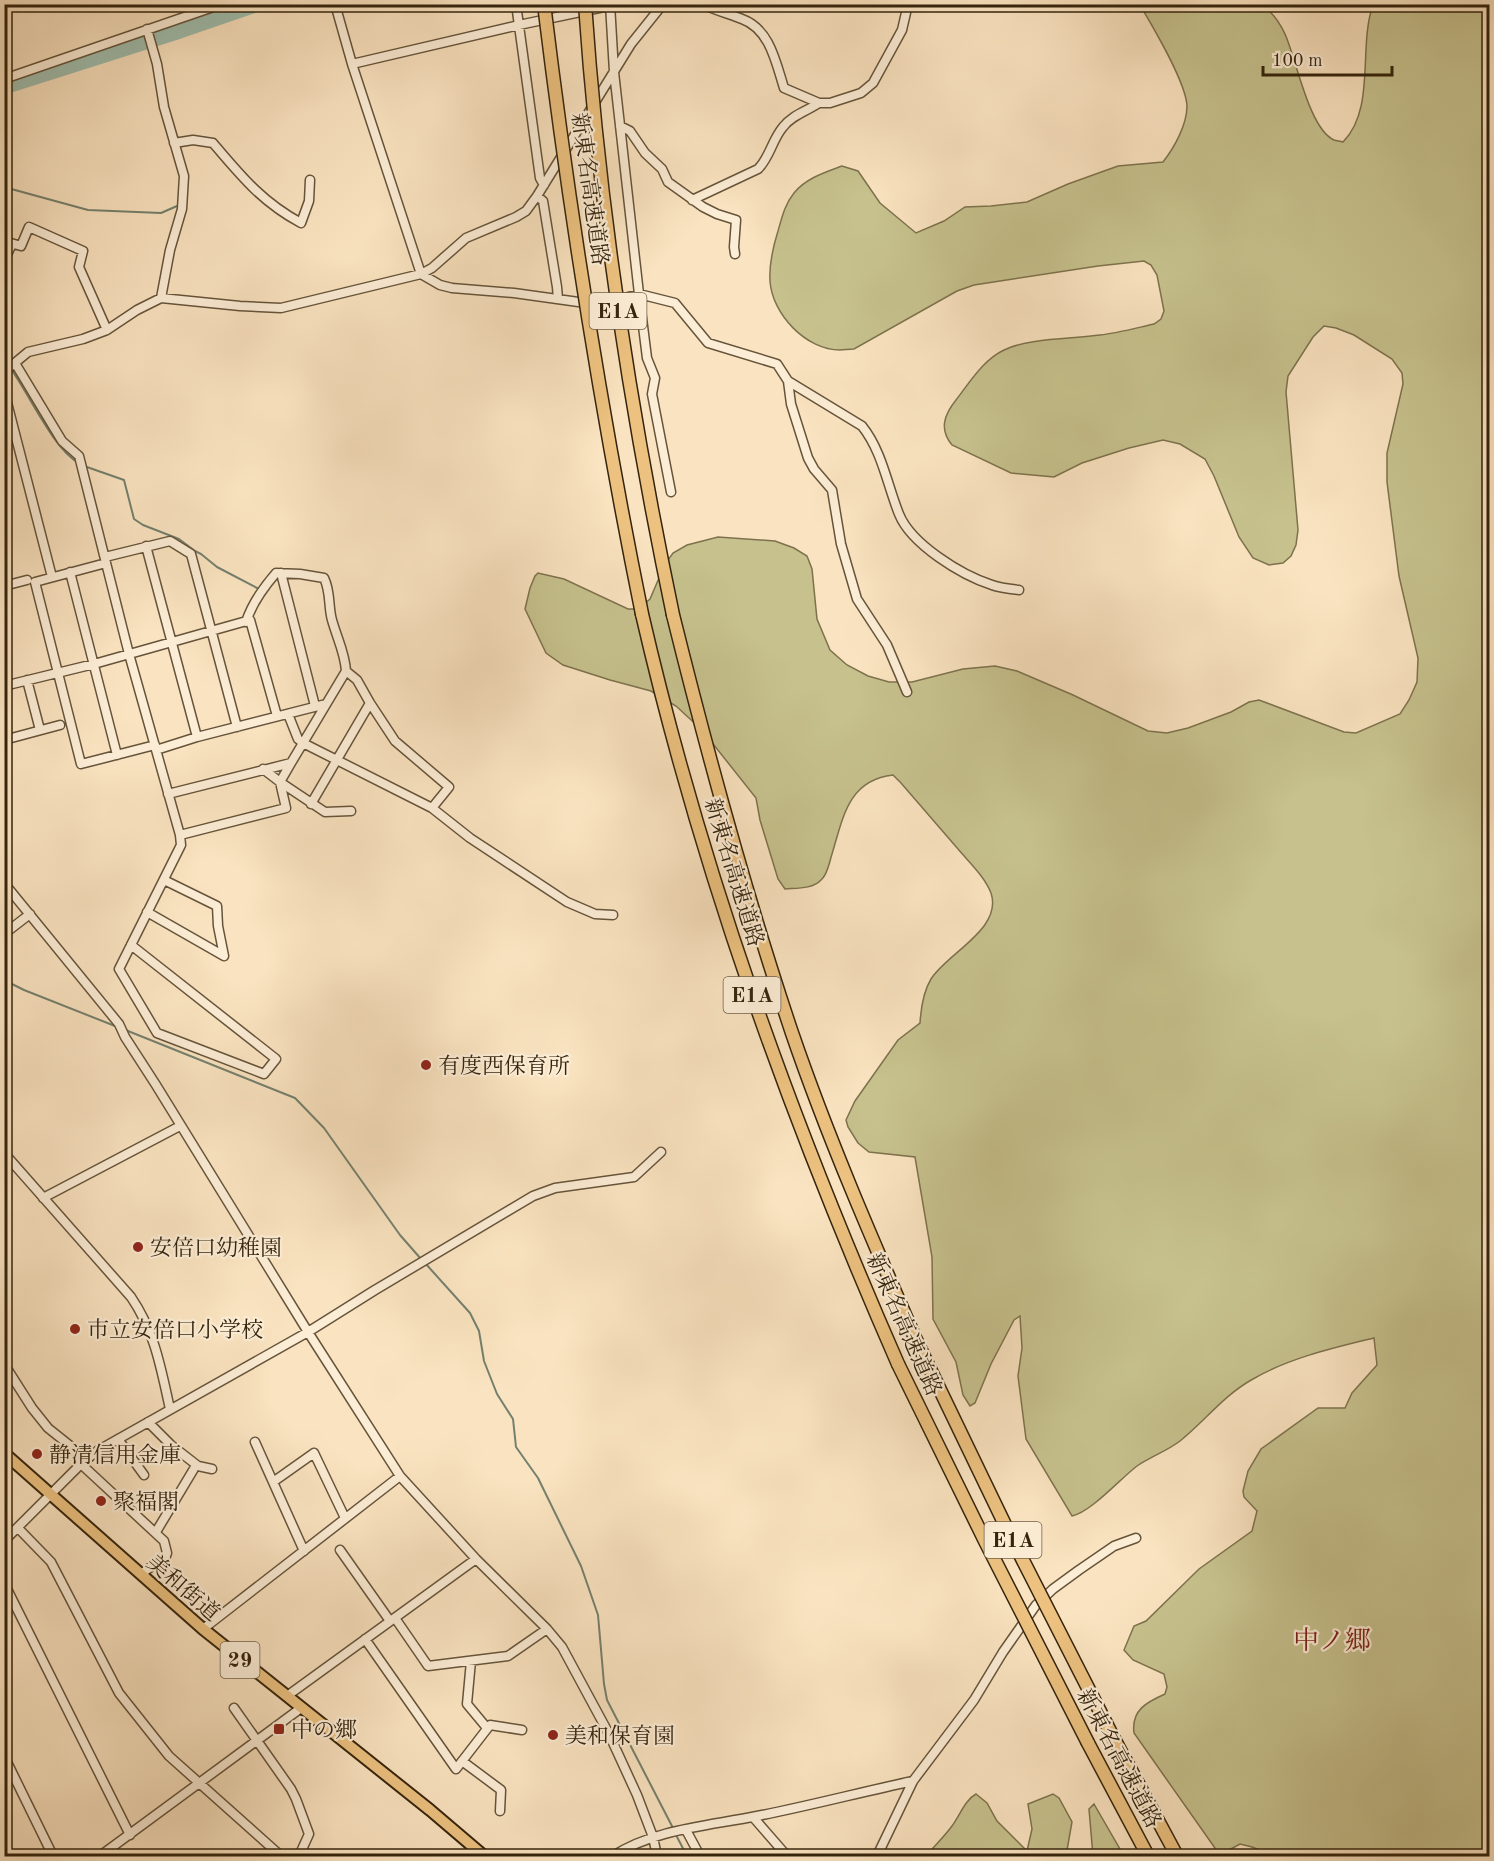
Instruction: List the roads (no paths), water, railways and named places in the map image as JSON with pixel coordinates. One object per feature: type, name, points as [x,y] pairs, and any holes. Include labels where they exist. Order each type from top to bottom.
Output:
[{"type":"highway","name":"新東名高速道路","points":[[544,4],[600,393],[642,614],[690,800],[726,920],[814,1167],[898,1364],[985,1541],[1148,1857]]},
{"type":"highway","name":"新東名高速道路","points":[[585,4],[597,149],[612,270],[636,423],[673,615],[721,800],[793,1035],[838,1156],[916,1340],[1008,1531],[1177,1857]]},
{"type":"main road","name":"美和街道","points":[[4,1453],[203,1629],[430,1810],[483,1857]]},
{"type":"street","points":[[4,79],[148,32],[222,4]]},
{"type":"street","points":[[335,4],[352,64],[421,274],[440,285],[452,288],[600,305],[639,294],[675,303],[708,343],[777,364],[788,381],[791,404],[808,458],[832,490],[841,544],[857,599],[887,645],[907,692]]},
{"type":"street","points":[[516,4],[540,178],[544,185]]},
{"type":"street","points":[[4,372],[28,352],[83,339],[107,330],[160,298],[281,308],[421,274],[432,268],[466,238],[526,211],[631,44],[663,4]]},
{"type":"street","points":[[702,4],[721,13],[744,19],[760,31],[769,43],[784,88],[819,103],[831,103],[861,93],[873,83],[902,30],[908,4]]},
{"type":"street","points":[[352,64],[613,5],[614,72],[639,294],[647,358],[655,378],[652,394],[671,492]]},
{"type":"street","points":[[148,32],[164,107],[184,176],[182,209],[170,250],[160,298]]},
{"type":"street","points":[[692,200],[758,169],[765,161],[782,128],[797,114],[819,103]]},
{"type":"street","points":[[620,126],[630,131],[645,153],[662,169],[668,182],[692,200],[717,214],[736,220],[735,254]]},
{"type":"street","points":[[174,143],[193,140],[213,143],[252,189],[281,213],[301,223],[309,201],[310,180]]},
{"type":"street","points":[[537,196],[543,201],[558,299]]},
{"type":"street","points":[[4,261],[8,243],[21,246],[29,227],[83,251],[79,267],[107,330]]},
{"type":"street","points":[[15,363],[62,441],[79,456],[129,654],[180,835],[181,845],[164,880],[147,912],[119,969],[157,1033],[264,1074],[276,1059],[131,945]]},
{"type":"street","points":[[788,381],[862,426],[878,452],[900,516],[908,531],[933,553],[968,575],[993,585],[1019,590]]},
{"type":"street","points":[[4,391],[52,577]]},
{"type":"street","points":[[237,727],[191,554],[170,541],[146,546],[35,582],[81,764],[197,737],[237,727],[277,717],[315,706],[326,704]]},
{"type":"street","points":[[146,546],[197,737]]},
{"type":"street","points":[[70,572],[117,755]]},
{"type":"street","points":[[180,835],[286,808],[280,782],[346,671],[345,658],[331,618],[329,588],[324,578],[276,573],[249,610],[246,622]]},
{"type":"street","points":[[281,573],[315,706]]},
{"type":"street","points":[[4,586],[27,580]]},
{"type":"street","points":[[4,686],[94,664],[250,620],[277,717]]},
{"type":"street","points":[[346,671],[357,680],[395,741],[449,787],[432,808]]},
{"type":"street","points":[[27,680],[40,730]]},
{"type":"street","points":[[311,804],[370,703]]},
{"type":"street","points":[[288,714],[297,739],[303,743],[432,808],[470,838],[567,902],[595,914],[613,915]]},
{"type":"street","points":[[4,740],[60,725]]},
{"type":"street","points":[[168,794],[291,763]]},
{"type":"street","points":[[263,769],[325,812],[351,811]]},
{"type":"street","points":[[147,912],[224,956],[217,906],[164,880]]},
{"type":"street","points":[[4,883],[119,1024],[308,1332],[400,1476],[476,1559],[547,1629],[562,1647],[609,1734],[637,1795],[653,1836],[657,1857]]},
{"type":"street","points":[[4,934],[30,914]]},
{"type":"street","points":[[43,1198],[180,1126]]},
{"type":"street","points":[[4,1541],[81,1464],[118,1438],[308,1332],[533,1196],[555,1188],[634,1177],[661,1152]]},
{"type":"street","points":[[4,1153],[131,1297],[157,1349],[170,1409]]},
{"type":"street","points":[[4,1364],[32,1408],[48,1428],[73,1448],[81,1464],[156,1532],[164,1542],[167,1553],[141,1574]]},
{"type":"street","points":[[148,1422],[171,1445],[198,1466],[212,1469]]},
{"type":"street","points":[[118,1438],[144,1475]]},
{"type":"street","points":[[255,1442],[304,1551]]},
{"type":"street","points":[[273,1482],[315,1453],[345,1518]]},
{"type":"street","points":[[156,1532],[195,1467],[198,1466]]},
{"type":"street","points":[[203,1629],[400,1476]]},
{"type":"street","points":[[18,1528],[51,1562],[119,1693],[169,1756],[281,1857]]},
{"type":"street","points":[[877,1857],[913,1781],[974,1700],[1003,1652],[1036,1605],[1078,1570],[1114,1546],[1136,1538]]},
{"type":"street","points":[[340,1550],[428,1666],[508,1656],[547,1629]]},
{"type":"street","points":[[287,1696],[476,1559]]},
{"type":"street","points":[[4,1583],[130,1835]]},
{"type":"street","points":[[365,1639],[456,1769],[490,1725],[522,1730]]},
{"type":"street","points":[[471,1661],[467,1704],[487,1728]]},
{"type":"street","points":[[234,1708],[291,1789],[309,1834],[299,1857]]},
{"type":"street","points":[[100,1857],[301,1708]]},
{"type":"street","points":[[4,1756],[53,1857]]},
{"type":"street","points":[[462,1761],[501,1790],[500,1811]]},
{"type":"street","points":[[613,1857],[653,1836],[753,1817],[913,1781]]},
{"type":"street","points":[[753,1817],[787,1857]]},
{"type":"street","points":[[686,1830],[700,1857]]},
{"type":"waterway","points":[[4,87],[258,4]]},
{"type":"waterway","points":[[4,187],[88,210],[161,213],[177,206]]},
{"type":"waterway","points":[[11,369],[51,434],[60,446],[79,463]]},
{"type":"waterway","points":[[84,466],[124,480],[134,519],[143,525],[179,539],[217,567],[257,588]]},
{"type":"waterway","points":[[4,980],[115,1026]]},
{"type":"waterway","points":[[123,1029],[295,1098],[324,1128],[400,1235],[421,1259]]},
{"type":"waterway","points":[[425,1263],[470,1313],[479,1331],[484,1361],[497,1394],[513,1419],[516,1447],[538,1478],[581,1566],[598,1615],[607,1700],[674,1830]]},
{"type":"waterway","points":[[676,1835],[687,1856]]},
{"type":"place","name":"有度西保育所","points":[[426,1065]]},
{"type":"place","name":"安倍口幼稚園","points":[[138,1247]]},
{"type":"place","name":"市立安倍口小学校","points":[[75,1329]]},
{"type":"place","name":"静清信用金庫","points":[[37,1454]]},
{"type":"place","name":"聚福閣","points":[[101,1501]]},
{"type":"place","name":"中の郷","points":[[279,1729]]},
{"type":"place","name":"美和保育園","points":[[553,1735]]},
{"type":"district","name":"中ノ郷","points":[[1332,1640]]}]
